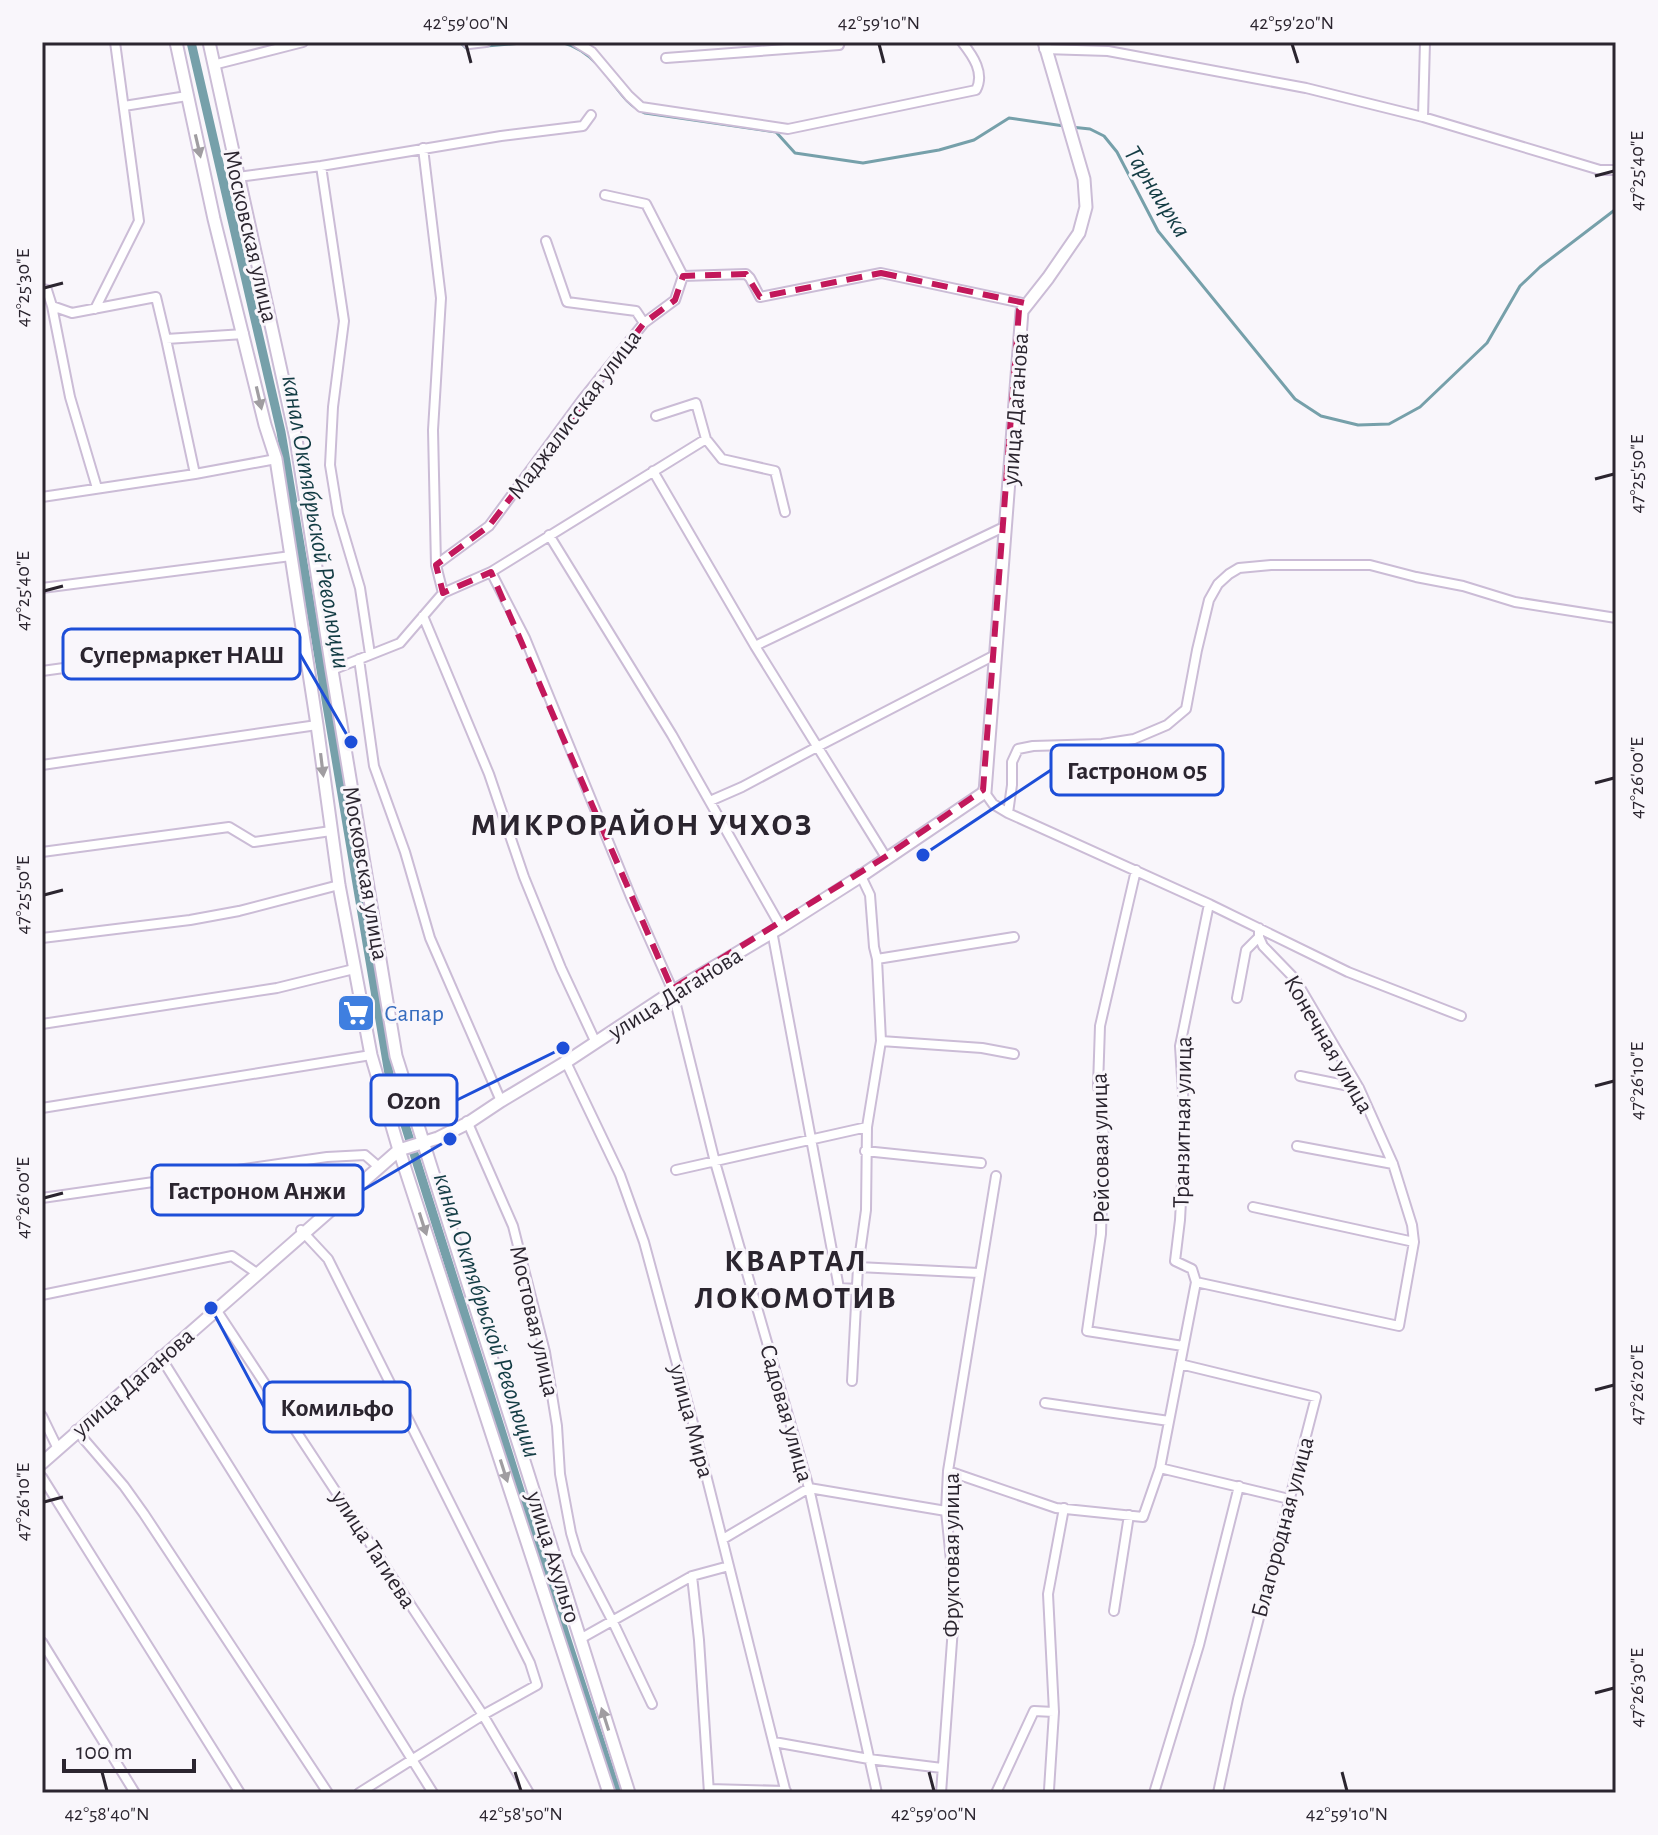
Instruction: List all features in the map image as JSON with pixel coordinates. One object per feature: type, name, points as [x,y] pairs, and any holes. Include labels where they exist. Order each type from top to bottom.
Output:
[{"type":"main road","points":[[176,42],[214,219],[276,459],[339,885],[371,1055],[398,1147],[609,1793]]},
{"type":"main road","name":"Московская улица","points":[[209,42],[296,439],[396,1056],[423,1140]]},
{"type":"main road","name":"улица Даганова","points":[[42,1462],[398,1147],[438,1138],[468,1122],[672,990],[861,875],[984,791],[1022,311],[1079,233],[1086,207],[1084,179],[1044,46]]},
{"type":"main road","name":"улица Ахульго","points":[[423,1140],[629,1793]]},
{"type":"street","points":[[95,309],[139,221],[115,42]]},
{"type":"street","points":[[213,65],[303,42]]},
{"type":"street","points":[[467,42],[486,42]]},
{"type":"street","points":[[576,42],[592,52],[641,107],[788,129],[976,90],[980,82],[979,71],[962,42]]},
{"type":"street","points":[[666,58],[839,45],[840,42]]},
{"type":"street","points":[[1423,117],[1425,42]]},
{"type":"street","points":[[1044,46],[1108,51],[1306,88],[1423,117],[1600,170],[1616,170]]},
{"type":"street","points":[[124,106],[187,96]]},
{"type":"street","points":[[238,177],[583,126],[591,115]]},
{"type":"street","points":[[423,148],[441,298],[433,430],[436,565],[443,593]]},
{"type":"street","points":[[321,166],[344,321],[333,407],[330,465],[338,514],[360,588],[370,654]]},
{"type":"street","points":[[605,195],[646,204],[683,276],[746,274],[760,297],[881,273],[1026,303]]},
{"type":"street","points":[[546,241],[567,302],[636,311],[644,323]]},
{"type":"street","name":"Маджалисская улица","points":[[436,565],[489,526],[582,400],[644,323],[675,300],[683,276]]},
{"type":"street","points":[[42,289],[47,290],[52,306],[70,397],[97,488]]},
{"type":"street","points":[[52,306],[72,313],[156,297],[195,474]]},
{"type":"street","points":[[166,339],[244,334]]},
{"type":"street","points":[[656,416],[696,403],[706,439],[722,459],[775,471],[785,512]]},
{"type":"street","points":[[332,670],[400,643],[443,593],[491,572],[706,439]]},
{"type":"street","points":[[42,497],[276,459]]},
{"type":"street","points":[[653,471],[755,646],[886,858]]},
{"type":"street","points":[[755,646],[1004,527]]},
{"type":"street","points":[[549,535],[672,735],[776,928],[839,1288],[857,1289]]},
{"type":"street","points":[[42,588],[291,556]]},
{"type":"street","points":[[1008,813],[1012,762],[1018,749],[1134,739],[1167,725],[1186,709],[1209,600],[1218,584],[1239,568],[1370,565],[1463,586],[1515,602],[1616,618]]},
{"type":"street","name":"Садовая улица","points":[[491,572],[525,638],[625,884],[672,990],[715,1162],[809,1488],[877,1793]]},
{"type":"street","points":[[423,616],[489,774],[519,862],[556,955],[595,1042]]},
{"type":"street","points":[[42,671],[304,635]]},
{"type":"street","points":[[710,801],[995,656]]},
{"type":"street","points":[[359,659],[374,766],[405,852],[430,938],[500,1100]]},
{"type":"street","points":[[42,765],[317,725]]},
{"type":"street","name":"Конечная улица","points":[[984,791],[993,804],[1008,813],[1209,904],[1259,932],[1263,946],[1295,979],[1359,1088],[1393,1164],[1412,1225],[1414,1242],[1399,1326],[1196,1282]]},
{"type":"street","points":[[42,852],[229,827],[254,842],[331,831]]},
{"type":"street","name":"Рейсовая улица","points":[[1136,870],[1100,1026],[1098,1086],[1104,1119],[1101,1234],[1087,1331],[1183,1346]]},
{"type":"street","points":[[852,1381],[858,1267],[866,1210],[867,1127],[881,1041],[870,895],[861,875]]},
{"type":"street","points":[[42,938],[226,914],[339,885]]},
{"type":"street","name":"Транзитная улица","points":[[1196,1282],[1192,1269],[1175,1261],[1185,1125],[1180,1046],[1209,904]]},
{"type":"street","points":[[1237,998],[1246,950],[1259,932],[1348,972],[1461,1016]]},
{"type":"street","points":[[877,959],[1014,937]]},
{"type":"street","points":[[42,1024],[277,988],[354,969]]},
{"type":"street","points":[[881,1041],[982,1048],[1014,1054]]},
{"type":"street","points":[[42,1108],[371,1055]]},
{"type":"street","name":"улица Мира","points":[[566,1061],[620,1175],[644,1242],[786,1792]]},
{"type":"street","points":[[1300,1076],[1359,1088]]},
{"type":"street","name":"Мостовая улица","points":[[468,1122],[513,1226],[542,1338],[557,1426],[560,1474],[577,1553],[652,1704]]},
{"type":"street","points":[[676,1170],[867,1127]]},
{"type":"street","points":[[1297,1146],[1393,1164]]},
{"type":"street","points":[[865,1151],[981,1163]]},
{"type":"street","points":[[42,1198],[327,1157],[365,1155],[377,1166]]},
{"type":"street","name":"Фруктовая улица","points":[[941,1793],[955,1600],[946,1511],[948,1471],[996,1176]]},
{"type":"street","points":[[1253,1207],[1414,1242]]},
{"type":"street","points":[[302,1231],[328,1259],[530,1663],[537,1685],[359,1793]]},
{"type":"street","points":[[42,1295],[232,1256],[256,1273]]},
{"type":"street","points":[[858,1267],[979,1273]]},
{"type":"street","points":[[948,1471],[1056,1508],[1143,1517],[1160,1468],[1196,1282]]},
{"type":"street","name":"улица Тагиева","points":[[216,1308],[483,1715],[529,1793]]},
{"type":"street","points":[[161,1357],[433,1793]]},
{"type":"street","name":"Благородная улица","points":[[1180,1364],[1316,1397],[1238,1699],[1218,1793]]},
{"type":"street","points":[[1045,1403],[1169,1421]]},
{"type":"street","points":[[42,1416],[58,1448]]},
{"type":"street","points":[[76,1431],[144,1514],[328,1793]]},
{"type":"street","points":[[1160,1468],[1289,1499]]},
{"type":"street","points":[[42,1477],[240,1793]]},
{"type":"street","points":[[1154,1793],[1199,1645],[1239,1486]]},
{"type":"street","points":[[723,1539],[809,1488],[946,1511]]},
{"type":"street","points":[[1049,1790],[1054,1712],[1048,1594],[1064,1508]]},
{"type":"street","points":[[1114,1611],[1129,1515]]},
{"type":"street","points":[[580,1639],[692,1576],[729,1566]]},
{"type":"street","points":[[692,1576],[709,1791],[786,1792]]},
{"type":"street","points":[[42,1642],[135,1793]]},
{"type":"street","points":[[996,1793],[1034,1711],[1054,1712]]},
{"type":"street","points":[[774,1742],[942,1768]]},
{"type":"highlighted area","points":[[881,273],[1025,303],[1019,310],[983,790],[885,857],[672,989],[491,572],[443,593],[436,565],[489,526],[644,323],[675,300],[683,276],[746,274],[760,297]]},
{"type":"waterway","name":"канал Октябрьской Революции","points":[[191,42],[281,432],[389,1074],[617,1793]]},
{"type":"waterway","name":"Тарнаирка","points":[[460,42],[466,48],[470,47]]},
{"type":"waterway","name":"Тарнаирка","points":[[486,46],[533,42]]},
{"type":"waterway","name":"Тарнаирка","points":[[561,42],[581,50],[598,65]]},
{"type":"waterway","name":"Тарнаирка","points":[[608,77],[629,102],[645,113],[776,132],[795,153],[863,163],[939,150],[974,140],[1009,118],[1064,126]]},
{"type":"waterway","name":"Тарнаирка","points":[[1071,127],[1090,129],[1104,136],[1117,152],[1158,231],[1295,399],[1321,416],[1358,425],[1389,424],[1420,407],[1487,343],[1520,286],[1616,209]]},
{"type":"place","name":"Супермаркет НАШ","points":[[351,742]]},
{"type":"place","name":"Гастроном 05","points":[[923,855]]},
{"type":"place","name":"Сапар","points":[[356,1013]]},
{"type":"place","name":"Ozon","points":[[563,1048]]},
{"type":"place","name":"Гастроном Анжи","points":[[450,1139]]},
{"type":"place","name":"Комильфо","points":[[211,1308]]},
{"type":"district","name":"МИКРОРАЙОН УЧХОЗ","points":[[642,824]]},
{"type":"district","name":"КВАРТАЛ ЛОКОМОТИВ","points":[[796,1278]]}]
